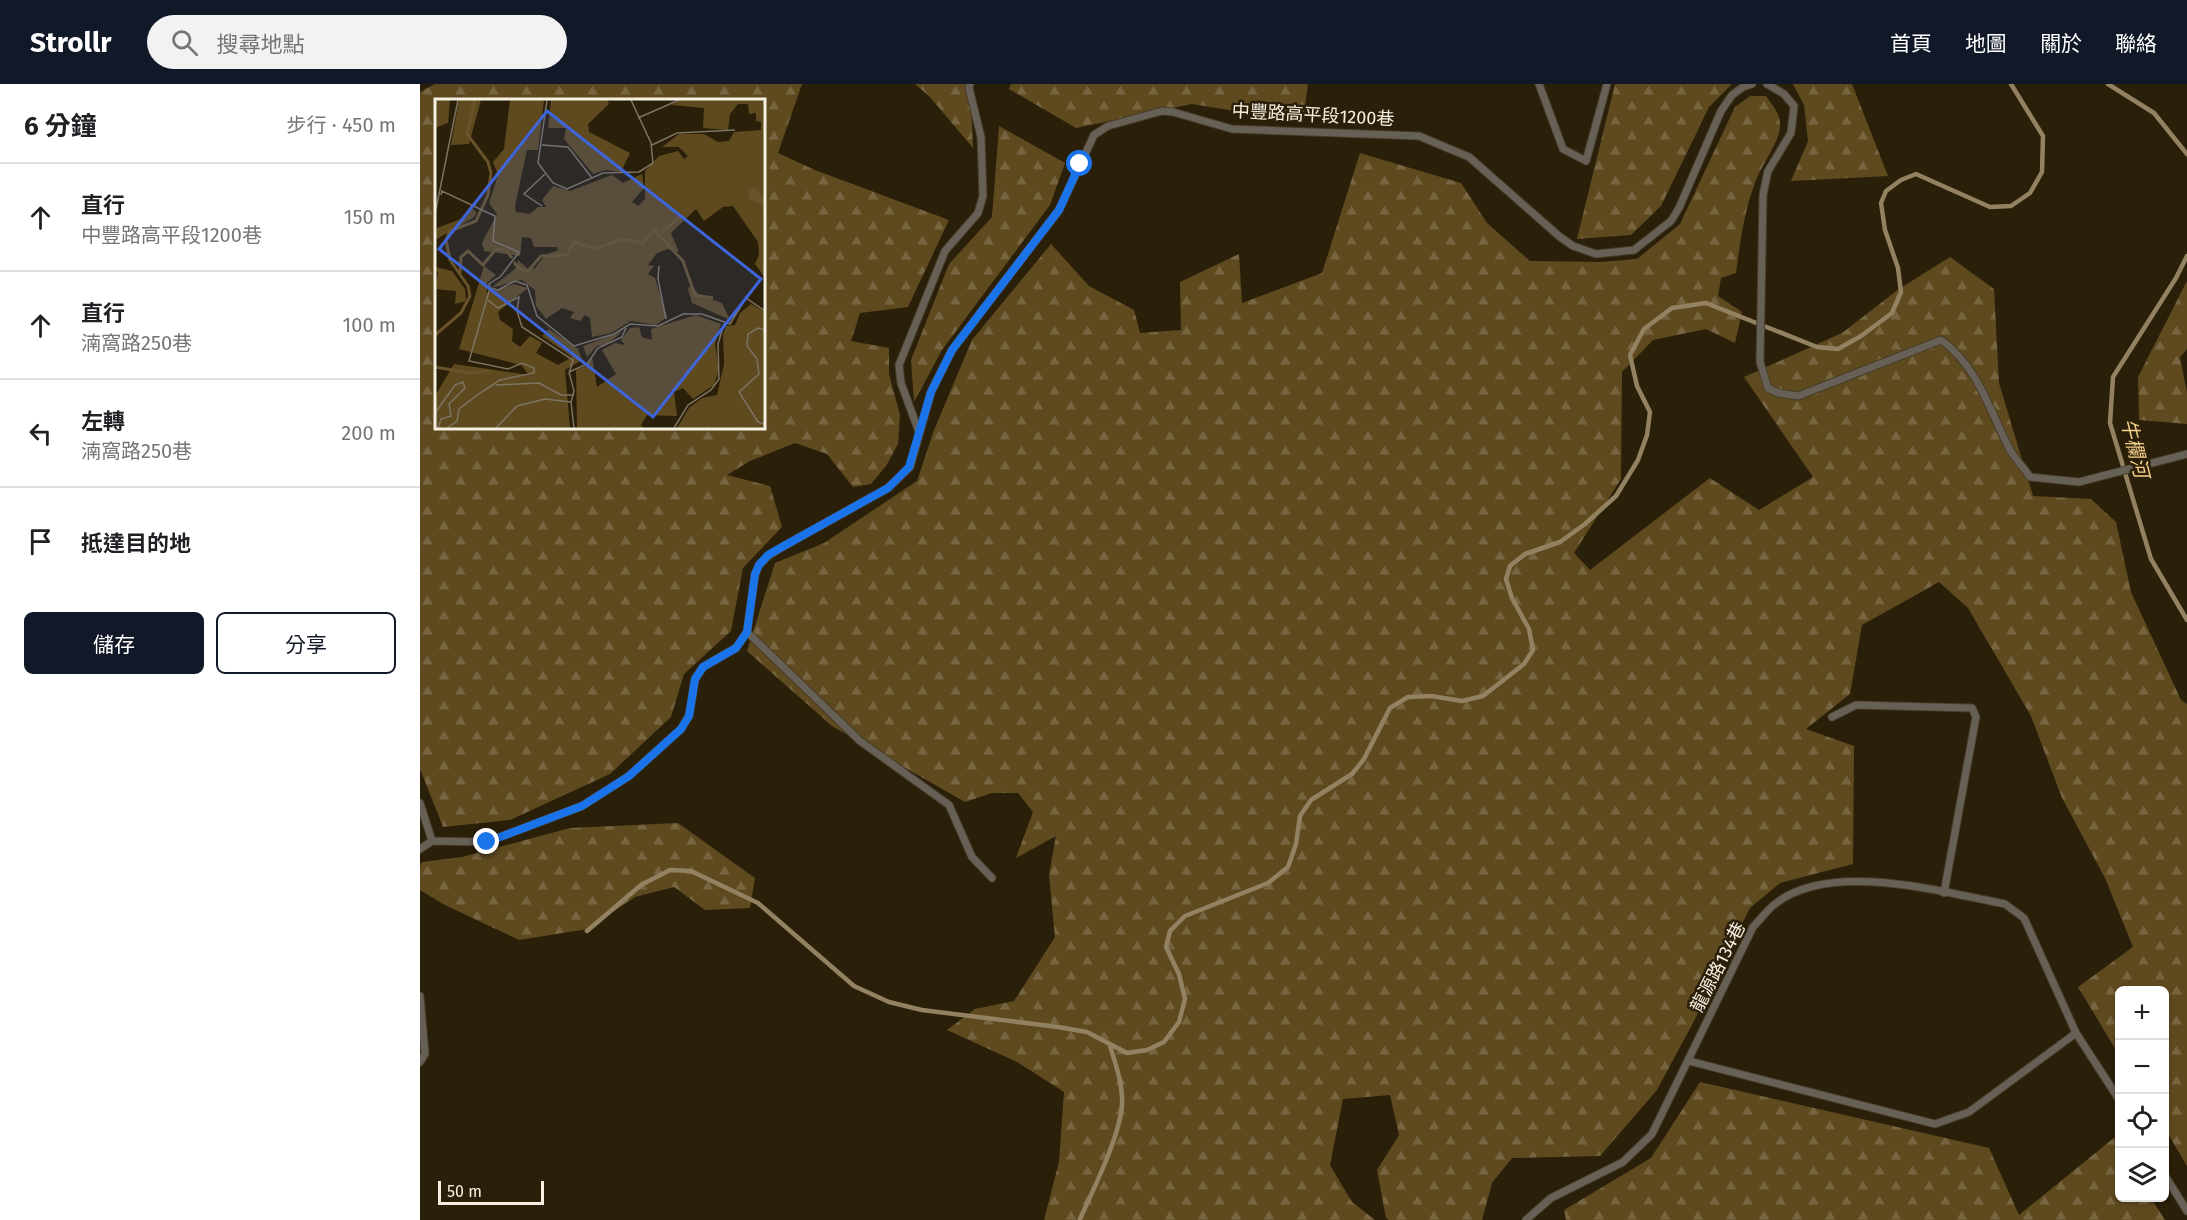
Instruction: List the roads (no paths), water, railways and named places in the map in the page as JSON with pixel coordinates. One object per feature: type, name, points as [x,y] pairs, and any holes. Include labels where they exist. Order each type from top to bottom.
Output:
[{"type":"lane","points":[[919,432],[901,383],[899,365],[945,251],[978,213],[983,196],[981,137],[970,84]]},
{"type":"lane","points":[[1539,84],[1563,149],[1586,161],[1607,84]]},
{"type":"lane","name":"中豐路高平段1200巷","points":[[747,632],[755,574],[768,555],[888,488],[909,467],[931,392],[952,350],[1059,210],[1094,135],[1108,126],[1162,111],[1232,129],[1419,136],[1469,157],[1560,237],[1573,246],[1596,254],[1635,250],[1671,221],[1679,208],[1721,111],[1732,95],[1752,84]]},
{"type":"lane","points":[[1770,84],[1784,94],[1794,106],[1791,133],[1768,171],[1763,195],[1760,362],[1768,388],[1778,393],[1798,396],[1941,340],[1954,349],[1973,373],[2012,453],[2030,477],[2058,482],[2079,482],[2187,454]]},
{"type":"lane","points":[[420,849],[432,841],[487,842],[582,806],[629,776],[681,729],[689,716],[695,679],[703,667],[736,648],[747,632],[860,741],[949,805],[972,857],[992,878]]},
{"type":"lane","points":[[1832,717],[1856,705],[1972,708],[1976,717],[1944,893]]},
{"type":"lane","points":[[420,803],[432,841]]},
{"type":"lane","name":"龍源路134巷","points":[[1526,1220],[1551,1198],[1623,1162],[1652,1134],[1753,927],[1776,903],[1806,888],[1838,882],[1868,881],[2005,904],[2024,918],[2076,1033],[2115,1094]]},
{"type":"lane","points":[[420,996],[425,1054],[420,1062]]},
{"type":"lane","points":[[1689,1061],[1935,1124],[1969,1112],[2076,1033]]},
{"type":"lane","points":[[2169,1182],[2187,1211]]},
{"type":"waterway","points":[[587,931],[641,885],[670,870],[691,871],[758,903],[854,986],[889,1002],[922,1010],[1087,1032],[1127,1053],[1147,1050],[1164,1042],[1179,1022],[1185,999],[1179,974],[1166,947],[1170,931],[1185,916],[1268,883],[1288,867],[1296,844],[1300,816],[1311,800],[1352,774],[1364,759],[1390,708],[1408,697],[1431,696],[1462,701],[1483,696],[1524,664],[1533,650],[1529,629],[1512,598],[1506,579],[1510,566],[1525,554],[1560,542],[1585,524],[1616,496],[1638,460],[1647,435],[1650,412],[1637,386],[1630,355],[1644,329],[1672,308],[1706,303],[1817,347],[1838,349],[1861,336],[1892,313],[1901,292],[1898,268],[1885,230],[1881,203],[1886,191],[1901,180],[1916,174],[1990,207],[2011,206],[2030,193],[2042,172],[2043,136],[2011,84]]},
{"type":"waterway","name":"牛欄河","points":[[2108,84],[2154,113],[2187,154]]},
{"type":"waterway","name":"牛欄河","points":[[2187,256],[2176,278],[2113,377],[2110,423],[2151,559],[2187,620]]},
{"type":"waterway","points":[[1080,1219],[1105,1163],[1120,1118],[1122,1105],[1119,1075],[1110,1046]]}]
